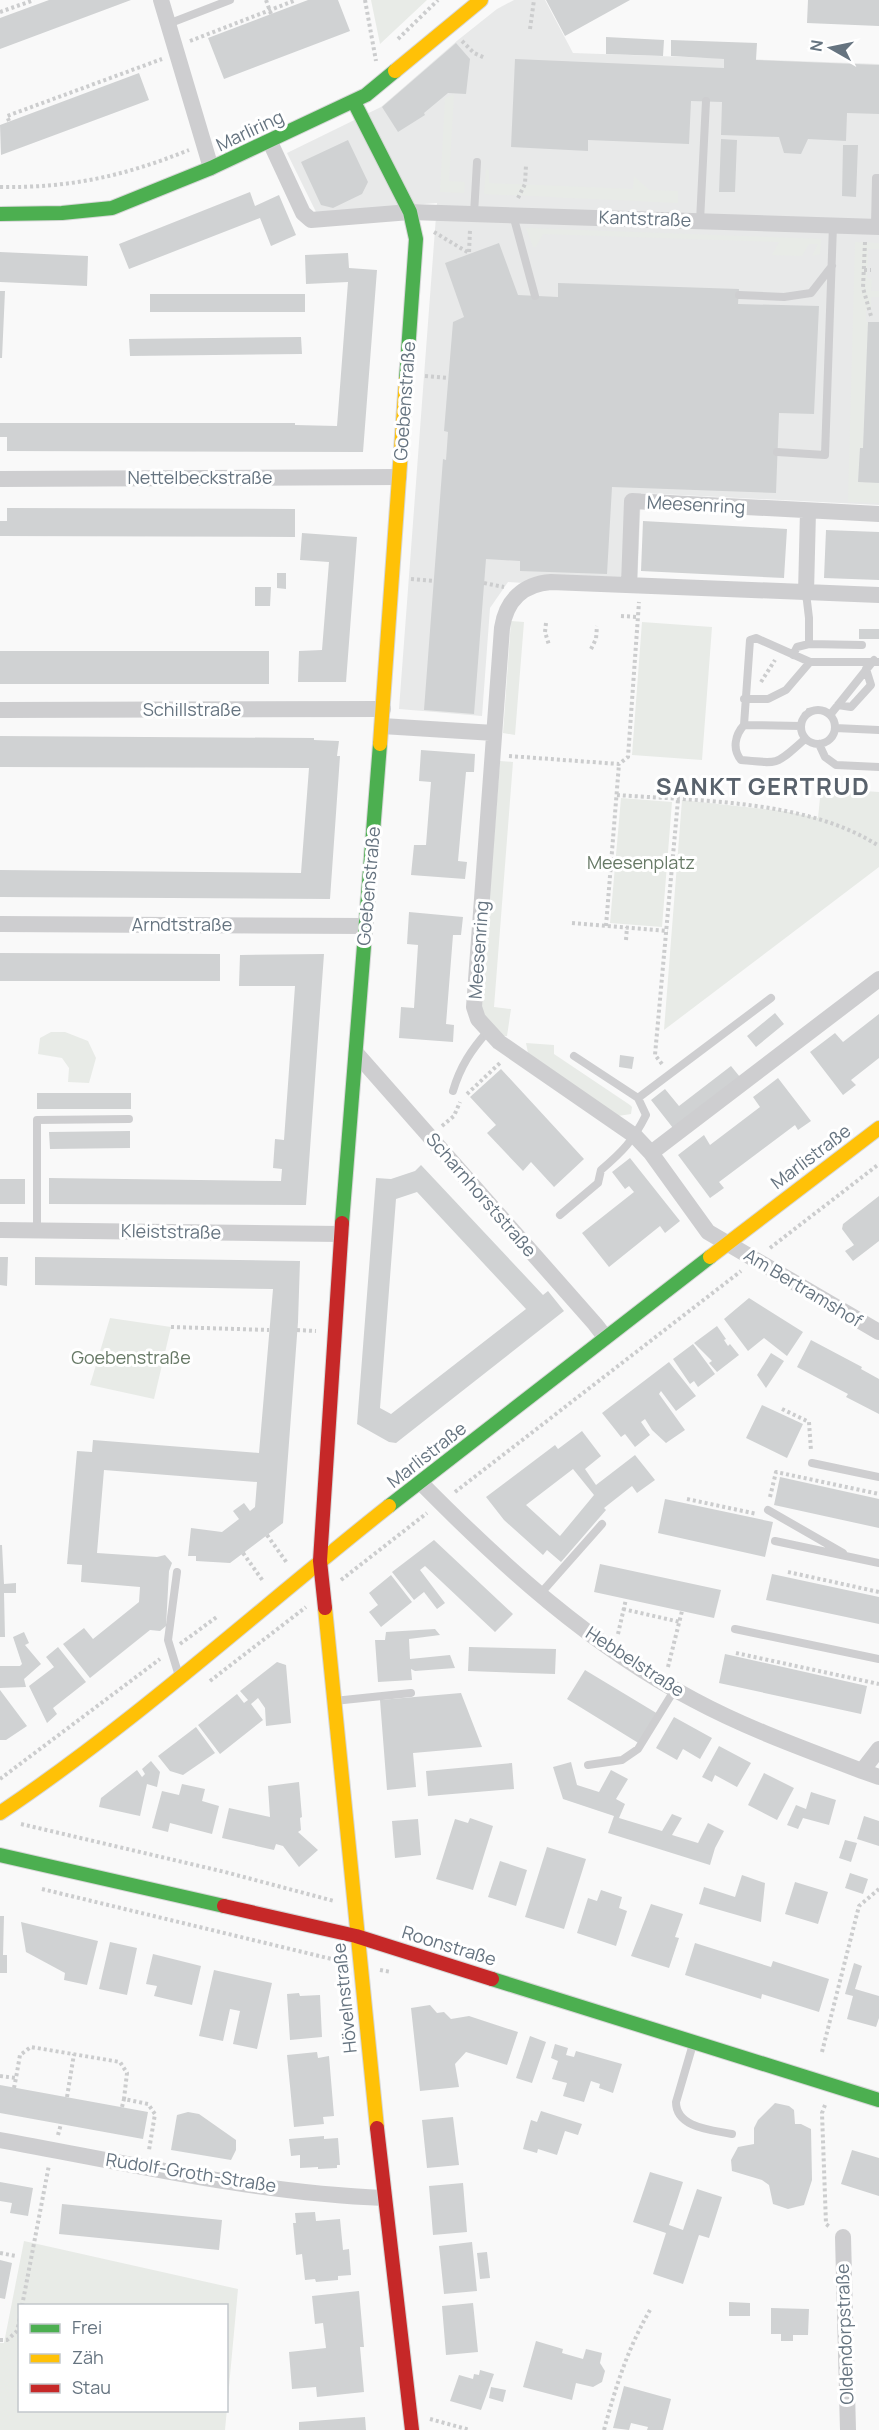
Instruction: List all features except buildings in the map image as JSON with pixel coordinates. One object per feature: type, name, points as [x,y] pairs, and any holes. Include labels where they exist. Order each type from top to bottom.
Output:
[{"type":"street","points":[[161,0],[212,168]]},
{"type":"street","name":"Marliring","points":[[0,214],[62,213],[112,208],[212,168],[354,102],[379,86],[481,0]]},
{"type":"street","name":"Goebenstraße","points":[[320,1561],[341,1234],[383,717],[416,239],[410,212],[354,102]]},
{"type":"street","points":[[270,142],[303,213],[312,220],[410,212]]},
{"type":"street","name":"Kantstraße","points":[[410,212],[472,219],[515,207],[700,221],[833,225],[873,231]]},
{"type":"street","name":"Nettelbeckstraße","points":[[0,479],[399,477]]},
{"type":"street","name":"Meesenring","points":[[635,585],[632,501],[879,514]]},
{"type":"street","points":[[806,592],[808,511]]},
{"type":"street","name":"Meesenring","points":[[728,1244],[708,1233],[651,1153],[635,1136],[512,1052],[478,1019],[474,1007],[502,628],[505,613],[515,597],[529,586],[544,582],[879,595]]},
{"type":"street","name":"Schillstraße","points":[[0,710],[383,717]]},
{"type":"street","points":[[383,717],[494,733]]},
{"type":"street","name":"Arndtstraße","points":[[0,924],[365,926]]},
{"type":"street","points":[[651,1153],[879,979]]},
{"type":"street","name":"Scharnhorststraße","points":[[356,1053],[605,1337]]},
{"type":"street","name":"Marlistraße","points":[[0,1813],[104,1738],[320,1561],[605,1337],[879,1128]]},
{"type":"street","name":"Kleiststraße","points":[[0,1230],[341,1234]]},
{"type":"street","name":"Am Bertramshof","points":[[728,1244],[879,1332]]},
{"type":"street","name":"Hebbelstraße","points":[[421,1483],[507,1567],[608,1646],[660,1680],[693,1700],[778,1739],[879,1776]]},
{"type":"street","name":"Hövelnstraße","points":[[320,1561],[356,1936],[412,2430]]},
{"type":"street","points":[[862,1771],[879,1749]]},
{"type":"street","name":"Roonstraße","points":[[0,1855],[356,1936],[879,2100]]},
{"type":"street","name":"Rudolf-Groth-Straße","points":[[0,2140],[221,2181],[346,2197],[384,2198]]},
{"type":"street","name":"Oldendorpstraße","points":[[843,2237],[848,2430]]},
{"type":"lane","points":[[168,24],[230,0]]},
{"type":"lane","points":[[700,221],[706,101]]},
{"type":"lane","points":[[472,219],[477,162]]},
{"type":"lane","points":[[873,231],[876,178],[879,178]]},
{"type":"lane","points":[[515,207],[534,296]]},
{"type":"lane","points":[[777,452],[825,455],[833,225]]},
{"type":"lane","points":[[739,295],[784,297],[811,293],[832,266]]},
{"type":"lane","points":[[806,592],[809,644]]},
{"type":"lane","points":[[805,739],[781,761],[771,764],[741,760],[736,754],[736,735],[744,724],[750,640],[756,638],[810,662],[877,660]]},
{"type":"lane","points":[[793,655],[797,647],[809,644],[862,645]]},
{"type":"lane","points":[[830,716],[866,669],[877,660]]},
{"type":"lane","points":[[744,699],[768,699],[786,690],[810,662]]},
{"type":"lane","points":[[838,705],[851,707],[871,685],[866,669]]},
{"type":"lane","points":[[824,711],[830,716],[835,729],[827,742],[819,744],[805,739],[801,726],[809,713],[824,711]]},
{"type":"lane","points":[[744,724],[801,726]]},
{"type":"lane","points":[[835,729],[879,730]]},
{"type":"lane","points":[[819,744],[825,757],[836,765],[879,767]]},
{"type":"lane","points":[[638,1098],[771,998]]},
{"type":"lane","points":[[453,1091],[459,1070],[471,1050],[488,1031]]},
{"type":"lane","points":[[560,1215],[598,1183],[601,1170],[624,1151],[635,1136],[645,1115],[638,1098],[574,1056]]},
{"type":"lane","points":[[37,1230],[37,1120],[129,1119]]},
{"type":"lane","points":[[812,1463],[879,1478]]},
{"type":"lane","points":[[768,1510],[850,1557]]},
{"type":"lane","points":[[541,1593],[602,1524]]},
{"type":"lane","points":[[775,1541],[879,1563]]},
{"type":"lane","points":[[177,1572],[168,1640],[179,1677]]},
{"type":"lane","points":[[735,1629],[879,1659]]},
{"type":"lane","points":[[588,1765],[622,1760],[638,1749],[675,1689]]},
{"type":"lane","points":[[333,1701],[411,1693]]},
{"type":"lane","points":[[694,2042],[676,2102],[676,2110],[684,2120],[696,2126],[732,2134]]},
{"type":"path","points":[[0,12],[29,5],[34,0]]},
{"type":"path","points":[[266,0],[270,12]]},
{"type":"path","points":[[9,121],[7,116],[44,106],[120,77],[176,50],[296,0]]},
{"type":"path","points":[[366,0],[376,61]]},
{"type":"path","points":[[392,45],[438,0]]},
{"type":"path","points":[[530,29],[534,0]]},
{"type":"path","points":[[459,37],[474,53],[485,58]]},
{"type":"path","points":[[371,65],[384,53]]},
{"type":"path","points":[[0,187],[40,188],[84,182],[143,168],[204,145]]},
{"type":"path","points":[[515,207],[525,184],[526,165]]},
{"type":"path","points":[[430,230],[469,253],[472,219]]},
{"type":"path","points":[[871,316],[863,288],[864,270],[873,231]]},
{"type":"path","points":[[864,270],[871,270]]},
{"type":"path","points":[[493,754],[619,764],[628,757],[638,617],[635,585]]},
{"type":"path","points":[[621,616],[638,617]]},
{"type":"path","points":[[546,623],[545,632],[549,645]]},
{"type":"path","points":[[591,649],[596,639],[597,626]]},
{"type":"path","points":[[606,926],[619,764]]},
{"type":"path","points":[[616,795],[773,810],[818,818],[846,827],[879,846]]},
{"type":"path","points":[[670,1074],[655,1055],[668,931],[678,800]]},
{"type":"path","points":[[572,923],[668,931]]},
{"type":"path","points":[[626,940],[627,927]]},
{"type":"path","points":[[202,1688],[879,1164]]},
{"type":"path","points":[[171,1327],[269,1330]]},
{"type":"path","points":[[782,1409],[809,1422],[812,1463]]},
{"type":"path","points":[[687,1498],[766,1516],[776,1472],[879,1494]]},
{"type":"path","points":[[267,1535],[287,1563]]},
{"type":"path","points":[[243,1553],[263,1581]]},
{"type":"path","points":[[788,1572],[879,1592]]},
{"type":"path","points":[[608,1646],[617,1635],[626,1599]]},
{"type":"path","points":[[623,1609],[680,1622]]},
{"type":"path","points":[[660,1680],[670,1664],[682,1611]]},
{"type":"path","points":[[736,1653],[879,1684]]},
{"type":"path","points":[[24,1824],[321,1896]]},
{"type":"path","points":[[34,1887],[331,1959]]},
{"type":"path","points":[[822,2052],[859,1906],[879,1889]]},
{"type":"path","points":[[14,2088],[20,2055],[31,2047],[120,2062],[127,2073],[122,2107]]},
{"type":"path","points":[[67,2097],[74,2054]]},
{"type":"path","points":[[0,2076],[16,2078]]},
{"type":"path","points":[[831,2085],[822,2114],[826,2224],[843,2237]]},
{"type":"path","points":[[124,2099],[148,2104],[155,2115],[146,2167]]},
{"type":"path","points":[[22,2304],[52,2150]]},
{"type":"path","points":[[0,2253],[16,2256]]},
{"type":"path","points":[[604,2430],[626,2356],[650,2310]]},
{"type":"path","points":[[0,2340],[7,2340],[17,2331],[18,2326]]},
{"type":"path","points":[[610,2405],[618,2408]]},
{"type":"path","points":[[409,2413],[470,2430]]},
{"type":"shaded area","points":[[514,0],[545,0],[573,53],[879,64],[879,505],[641,493],[637,590],[508,582],[490,608],[482,716],[399,709],[437,203],[316,212],[287,153],[381,107],[458,40],[497,9]]},
{"type":"green space","points":[[371,0],[427,0],[380,44]]},
{"type":"green space","points":[[454,94],[449,181],[465,182],[464,193],[440,192],[445,98]]},
{"type":"green space","points":[[486,169],[489,170],[489,183],[633,189],[634,176],[649,190],[678,191],[678,203],[484,194]]},
{"type":"green space","points":[[526,228],[821,239],[820,254],[812,256],[818,244],[809,244],[802,256],[772,255],[779,242],[543,234],[536,247],[533,247]]},
{"type":"green space","points":[[855,242],[879,243],[879,249],[868,249],[867,278],[872,279],[871,291],[879,291],[879,297],[871,297],[871,310],[866,310],[866,321],[868,322],[863,448],[860,448],[858,482],[879,483],[879,503],[848,502]]},
{"type":"green space","points":[[511,621],[524,622],[515,735],[503,733]]},
{"type":"green space","points":[[642,622],[712,627],[702,760],[632,755]]},
{"type":"green space","points":[[500,761],[513,762],[494,1007],[511,1009],[507,1036],[503,1036],[485,1016],[481,1006]]},
{"type":"green space","points":[[821,788],[879,792],[879,867],[664,1030],[682,800],[783,811],[818,818]]},
{"type":"green space","name":"Meesenplatz","points":[[621,798],[672,802],[662,927],[610,923]]},
{"type":"green space","points":[[51,1032],[65,1032],[88,1041],[96,1058],[89,1083],[68,1082],[69,1068],[62,1058],[38,1054],[40,1038]]},
{"type":"green space","points":[[526,1043],[554,1045],[554,1054],[630,1105],[631,1114],[618,1116],[528,1053]]},
{"type":"green space","name":"Goebenstraße","points":[[110,1318],[171,1327],[154,1399],[90,1385]]},
{"type":"green space","points":[[24,2241],[238,2289],[228,2397],[228,2304],[18,2304],[18,2412],[227,2412],[225,2430],[0,2430],[0,2343],[4,2343]]},
{"type":"traffic: fast","points":[[0,214],[62,213],[112,208],[211,168],[366,95],[395,71]]},
{"type":"traffic: fast","points":[[354,102],[410,212],[416,239],[406,380]]},
{"type":"traffic: fast","points":[[342,1223],[380,744]]},
{"type":"traffic: fast","points":[[389,1506],[710,1257]]},
{"type":"traffic: fast","points":[[0,1855],[224,1906]]},
{"type":"traffic: fast","points":[[492,1979],[879,2100]]},
{"type":"traffic: slow","points":[[395,71],[481,0]]},
{"type":"traffic: slow","points":[[380,744],[406,380]]},
{"type":"traffic: slow","points":[[710,1257],[879,1128]]},
{"type":"traffic: slow","points":[[0,1813],[100,1741],[389,1506]]},
{"type":"traffic: slow","points":[[325,1608],[377,2128]]},
{"type":"traffic: jam","points":[[325,1608],[320,1561],[342,1223]]},
{"type":"traffic: jam","points":[[224,1906],[356,1936],[492,1979]]},
{"type":"traffic: jam","points":[[377,2128],[412,2430]]},
{"type":"district","name":"SANKT GERTRUD","points":[[763,787]]}]
